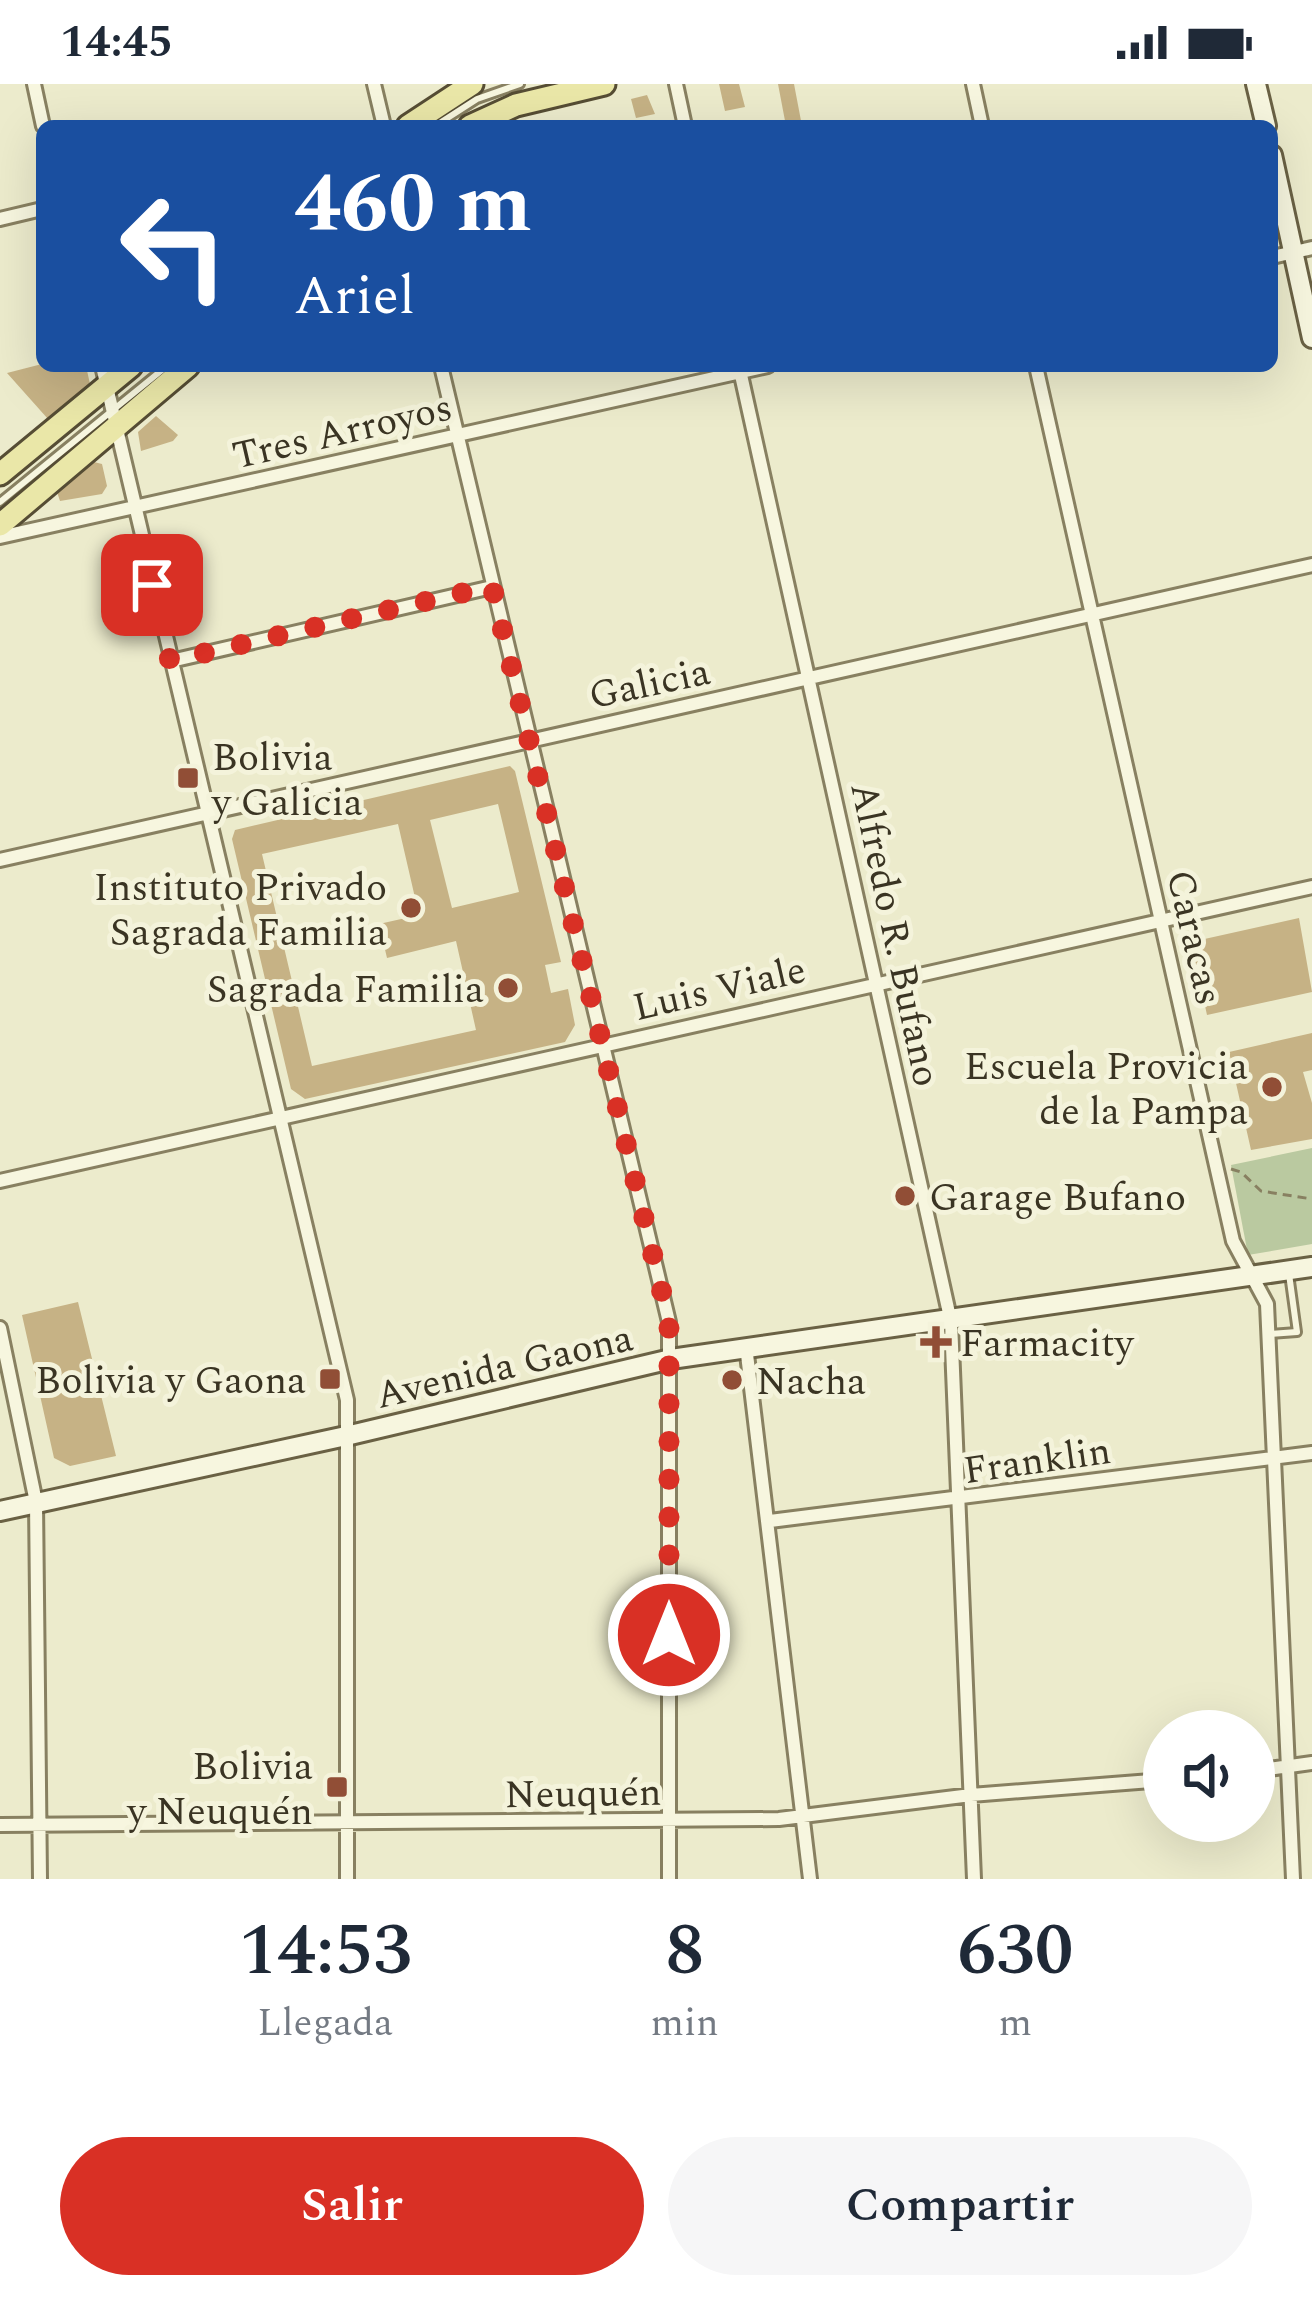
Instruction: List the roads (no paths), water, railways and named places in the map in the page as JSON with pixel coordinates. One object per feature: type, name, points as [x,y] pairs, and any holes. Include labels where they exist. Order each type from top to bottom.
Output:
[{"type":"main road","points":[[417,120],[472,84]]},
{"type":"main road","points":[[483,120],[516,105],[604,84]]},
{"type":"main road","points":[[1256,84],[1265,120]]},
{"type":"main road","points":[[1278,173],[1303,250],[1312,338]]},
{"type":"main road","points":[[0,525],[114,420],[180,372]]},
{"type":"main road","points":[[0,474],[104,377]]},
{"type":"main road","name":"Avenida Gaona","points":[[0,1511],[746,1345],[951,1322],[1312,1267]]},
{"type":"street","points":[[34,84],[43,120]]},
{"type":"street","points":[[374,84],[383,120]]},
{"type":"street","points":[[676,84],[685,120]]},
{"type":"street","points":[[973,84],[981,120]]},
{"type":"street","points":[[0,219],[36,210]]},
{"type":"street","points":[[443,372],[669,1322],[669,1879]]},
{"type":"street","name":"Tres Arroyos","points":[[0,537],[727,372]]},
{"type":"street","name":"Alfredo R. Bufano","points":[[741,372],[951,1322],[974,1879]]},
{"type":"street","name":"Caracas","points":[[1037,372],[1233,1241],[1267,1304],[1294,1879]]},
{"type":"street","points":[[104,377],[347,1400],[347,1879]]},
{"type":"street","name":"Galicia","points":[[0,860],[1312,565]]},
{"type":"street","points":[[170,661],[492,586]]},
{"type":"street","name":"Luis Viale","points":[[0,1181],[1312,886]]},
{"type":"street","points":[[0,1328],[36,1502],[40,1879]]},
{"type":"street","points":[[746,1345],[810,1879]]},
{"type":"street","name":"Franklin","points":[[770,1521],[1312,1453]]},
{"type":"street","points":[[1275,1769],[1312,1763]]},
{"type":"street","name":"Neuquén","points":[[0,1826],[668,1822],[803,1815],[1143,1782]]},
{"type":"lane","points":[[444,120],[477,99],[520,84]]},
{"type":"lane","points":[[0,502],[114,420],[161,372]]},
{"type":"lane","points":[[1269,1334],[1297,1332],[1289,1270]]},
{"type":"place","name":"Bolivia y Galicia","points":[[188,778]]},
{"type":"place","name":"Instituto Privado Sagrada Familia","points":[[411,908]]},
{"type":"place","name":"Sagrada Familia","points":[[508,988]]},
{"type":"place","name":"Escuela Provicia de la Pampa","points":[[1272,1087]]},
{"type":"place","name":"Garage Bufano","points":[[905,1196]]},
{"type":"place","name":"Farmacity","points":[[936,1342]]},
{"type":"place","name":"Bolivia y Gaona","points":[[330,1379]]},
{"type":"place","name":"Nacha","points":[[732,1380]]},
{"type":"place","name":"Bolivia y Neuquén","points":[[337,1787]]}]
